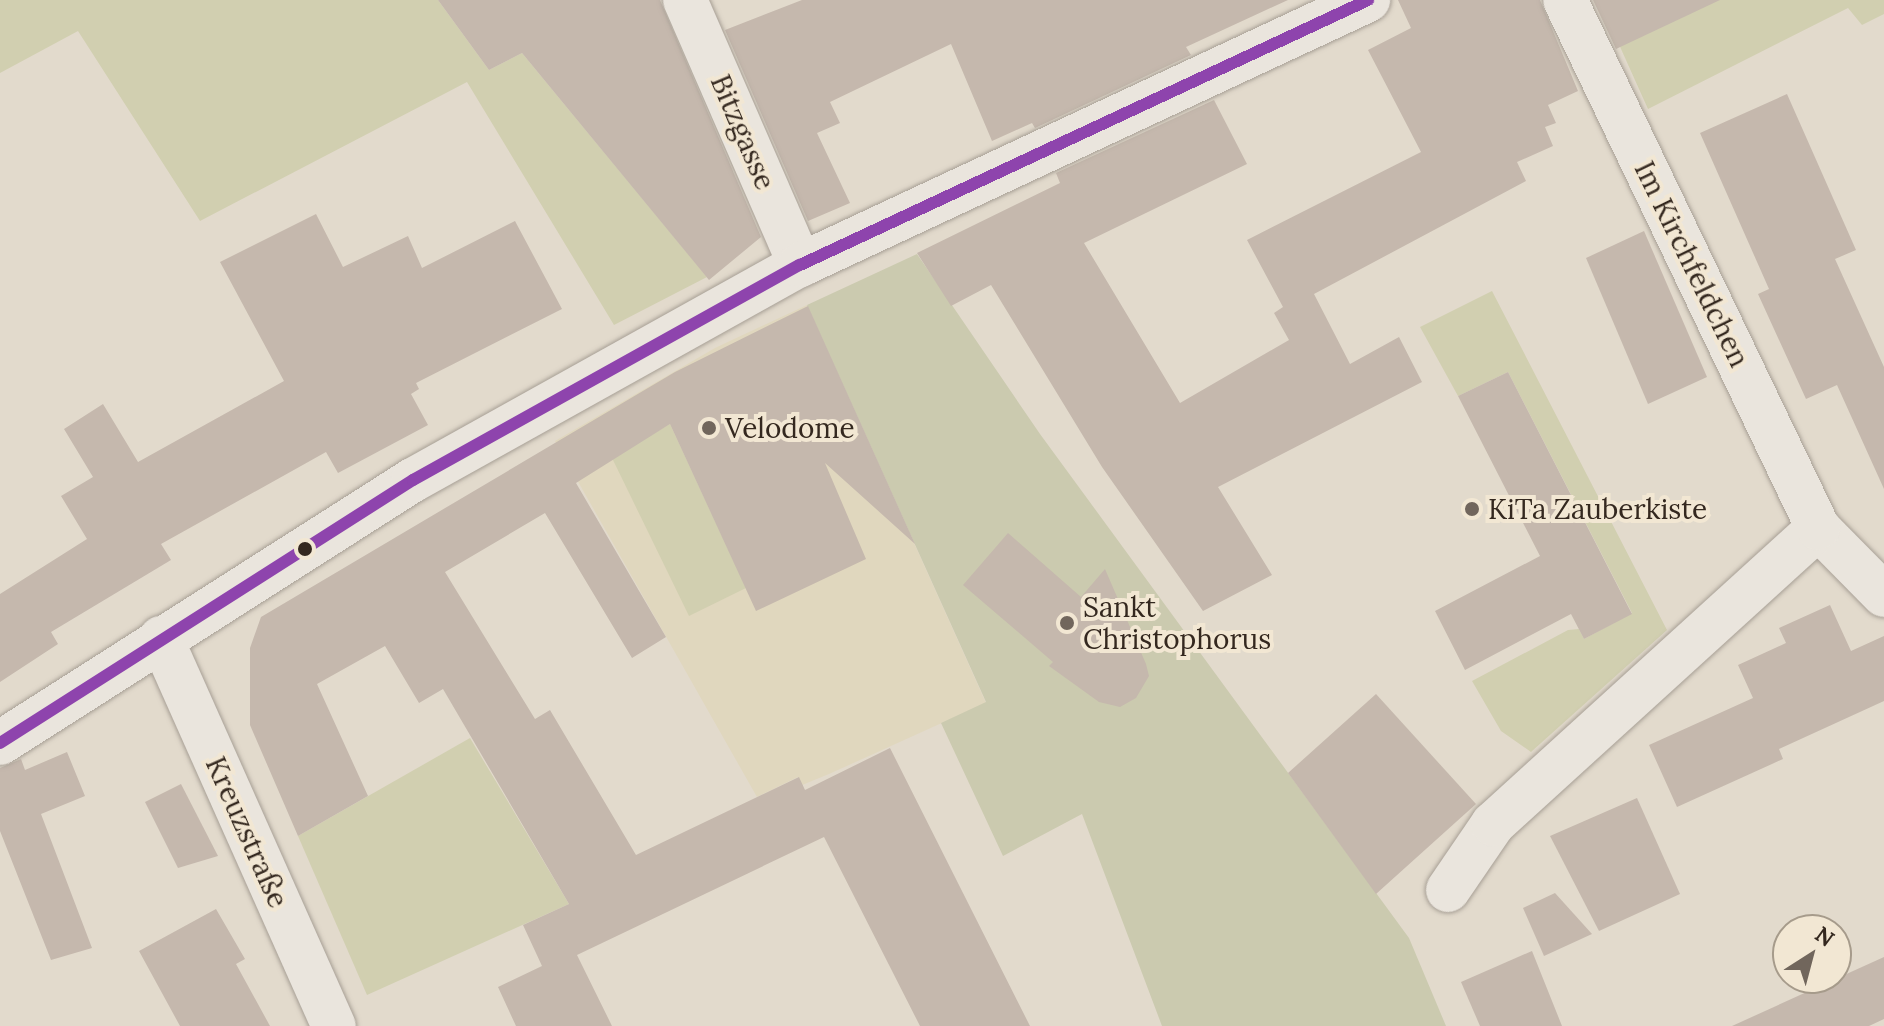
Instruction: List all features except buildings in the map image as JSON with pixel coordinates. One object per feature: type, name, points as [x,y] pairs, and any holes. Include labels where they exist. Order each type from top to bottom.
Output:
[{"type":"street","name":"Bitzgasse","points":[[685,0],[800,265]]},
{"type":"street","points":[[0,743],[413,480],[800,265],[1368,0]]},
{"type":"street","name":"Im Kirchfeldchen","points":[[1565,0],[1818,528],[1884,595]]},
{"type":"street","points":[[1448,890],[1493,824],[1818,528]]},
{"type":"street","name":"Kreuzstraße","points":[[161,638],[334,1026]]},
{"type":"shaded area","points":[[0,0],[438,0],[489,70],[522,53],[707,277],[614,325],[467,82],[200,221],[78,31],[0,73]]},
{"type":"shaded area","points":[[1599,0],[1884,0],[1884,14],[1862,25],[1848,8],[1648,109]]},
{"type":"shaded area","points":[[1492,291],[1667,630],[1531,752],[1501,731],[1472,681],[1568,630],[1579,629],[1584,639],[1632,613],[1508,372],[1458,396],[1420,327]]},
{"type":"shaded area","points":[[807,305],[986,703],[829,774],[802,785],[798,777],[757,797],[555,441],[715,348]]},
{"type":"shaded area","points":[[670,424],[746,588],[689,616],[612,458]]},
{"type":"shaded area","points":[[470,738],[569,904],[367,995],[298,836]]},
{"type":"green space","points":[[917,254],[1040,434],[1409,938],[1446,1026],[1162,1026],[1082,814],[1003,856],[941,723],[986,702],[807,305]]},
{"type":"transit line","points":[[0,743],[413,480],[800,265],[1368,0]]},
{"type":"place","name":"Velodome","points":[[709,428]]},
{"type":"place","name":"KiTa Zauberkiste","points":[[1472,509]]},
{"type":"place","name":"Sankt Christophorus","points":[[1067,623]]}]
